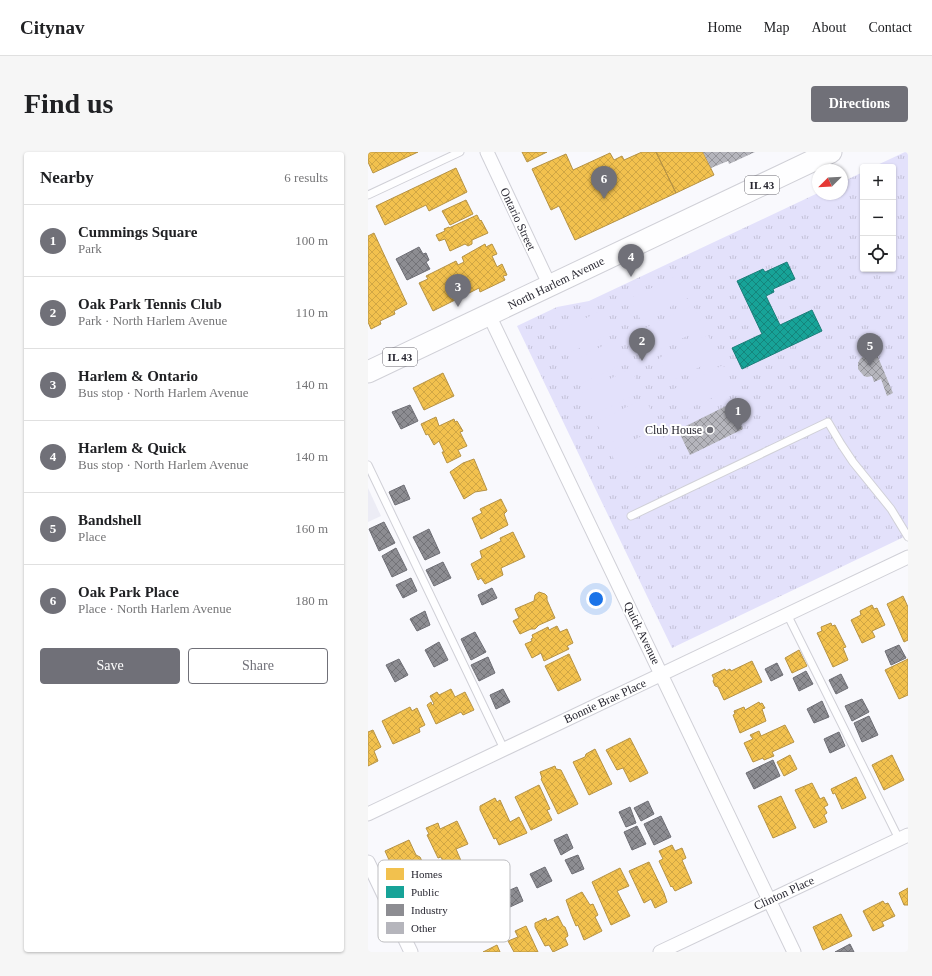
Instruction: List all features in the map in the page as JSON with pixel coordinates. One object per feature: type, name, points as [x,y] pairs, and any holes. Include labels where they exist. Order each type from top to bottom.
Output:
[{"type":"main road","name":"North Harlem Avenue","points":[[368,372],[831,152]]},
{"type":"street","name":"Ontario Street","points":[[487,152],[550,286]]},
{"type":"street","name":"Quick Avenue","points":[[489,315],[794,952]]},
{"type":"street","name":"Bonnie Brae Place","points":[[368,814],[908,557]]},
{"type":"street","name":"Clinton Place","points":[[660,952],[904,837]]},
{"type":"street","points":[[368,862],[378,883]]},
{"type":"street","points":[[406,942],[411,952]]},
{"type":"lane","points":[[368,195],[460,152]]},
{"type":"lane","points":[[631,516],[828,422],[853,462],[891,509],[908,537]]},
{"type":"lane","points":[[368,465],[504,749]]},
{"type":"lane","points":[[787,614],[904,837]]},
{"type":"shaded area","points":[[368,488],[381,516],[368,522]]},
{"type":"green space","points":[[908,152],[908,535],[672,648],[517,326],[557,307],[589,301],[812,196],[812,200],[848,200],[848,179],[860,173],[860,272],[896,272],[896,164],[879,164]]},
{"type":"green space","points":[[679,275],[690,297],[641,321],[630,298]]},
{"type":"green space","points":[[693,305],[704,328],[655,351],[645,328]]},
{"type":"green space","points":[[603,310],[613,332],[565,355],[554,333]]},
{"type":"green space","points":[[708,335],[719,358],[670,381],[659,358]]},
{"type":"green space","points":[[617,339],[627,362],[579,385],[568,363]]},
{"type":"green space","points":[[723,365],[733,388],[684,411],[674,389]]},
{"type":"green space","points":[[631,369],[642,391],[593,415],[582,392]]},
{"type":"green space","points":[[645,398],[656,421],[607,444],[596,422]]},
{"type":"green space","points":[[659,428],[670,451],[621,474],[610,451]]},
{"type":"building: Homes","points":[[368,152],[418,152],[373,173],[368,162]]},
{"type":"building: Homes","points":[[522,152],[547,152],[527,162]]},
{"type":"building: Homes","points":[[642,152],[656,152],[676,193],[575,240],[559,206],[551,210],[532,169],[566,154],[573,170],[610,153],[614,160],[622,156],[624,160]]},
{"type":"building: Homes","points":[[656,152],[703,152],[714,175],[676,193]]},
{"type":"building: Homes","points":[[456,168],[467,192],[429,211],[426,205],[385,225],[376,206]]},
{"type":"building: Homes","points":[[466,200],[473,214],[450,225],[442,211]]},
{"type":"building: Homes","points":[[477,215],[488,233],[472,240],[472,244],[468,246],[465,244],[450,251],[445,239],[439,241],[436,235],[445,231],[444,229]]},
{"type":"building: Homes","points":[[374,233],[407,304],[394,311],[395,314],[380,321],[381,324],[371,329],[368,322],[368,236]]},
{"type":"building: Homes","points":[[485,244],[486,247],[492,244],[497,254],[492,256],[497,267],[502,264],[507,275],[503,276],[505,280],[480,292],[479,288],[433,311],[419,283],[428,279],[426,276],[456,261],[458,265],[464,262],[462,257]]},
{"type":"building: Homes","points":[[443,373],[454,396],[424,410],[413,388]]},
{"type":"building: Homes","points":[[436,417],[439,426],[454,419],[455,422],[457,421],[463,431],[460,432],[467,446],[458,450],[461,456],[447,463],[439,441],[434,445],[428,434],[426,435],[421,424]]},
{"type":"building: Homes","points":[[474,459],[487,490],[475,492],[464,499],[450,472],[463,463]]},
{"type":"building: Homes","points":[[501,499],[507,511],[504,514],[508,525],[481,539],[472,518],[482,513],[480,509]]},
{"type":"building: Homes","points":[[513,532],[525,557],[501,568],[503,575],[485,584],[481,578],[478,580],[471,564],[482,558],[480,551],[501,541],[500,538]]},
{"type":"building: Homes","points":[[539,592],[547,596],[547,600],[555,618],[539,625],[535,629],[531,629],[520,634],[513,621],[519,618],[515,609],[534,601],[535,595]]},
{"type":"building: Homes","points":[[903,596],[908,607],[908,640],[904,642],[887,604]]},
{"type":"building: Homes","points":[[872,605],[874,609],[877,608],[885,625],[872,631],[875,637],[862,643],[851,620],[861,615],[860,611]]},
{"type":"building: Homes","points":[[831,623],[832,626],[835,625],[846,647],[843,648],[848,660],[833,667],[817,633],[822,631],[821,627]]},
{"type":"building: Homes","points":[[557,626],[560,632],[567,629],[573,643],[567,646],[569,649],[544,661],[541,653],[532,658],[525,644],[532,641],[532,635],[548,627],[549,630]]},
{"type":"building: Homes","points":[[799,650],[807,666],[792,673],[785,658]]},
{"type":"building: Homes","points":[[569,654],[581,680],[558,691],[545,666]]},
{"type":"building: Homes","points":[[908,659],[908,695],[899,699],[885,670]]},
{"type":"building: Homes","points":[[752,661],[762,682],[724,700],[718,687],[715,686],[712,675],[725,669],[726,671],[730,669],[731,671]]},
{"type":"building: Homes","points":[[451,689],[455,697],[465,692],[474,710],[463,715],[461,712],[436,724],[427,705],[431,702],[432,705],[434,704],[430,696],[437,692],[439,695]]},
{"type":"building: Homes","points":[[759,702],[760,704],[762,703],[765,708],[762,709],[766,721],[740,733],[733,715],[735,714],[734,711],[744,707],[745,710]]},
{"type":"building: Homes","points":[[410,707],[412,711],[417,708],[425,725],[419,728],[420,732],[393,744],[382,721]]},
{"type":"building: Homes","points":[[785,725],[794,742],[772,752],[774,756],[753,762],[744,743],[753,739],[750,735],[759,731],[761,736]]},
{"type":"building: Homes","points":[[373,730],[381,747],[374,751],[378,761],[368,766],[368,732]]},
{"type":"building: Homes","points":[[630,738],[648,773],[630,782],[623,768],[617,770],[606,750]]},
{"type":"building: Homes","points":[[595,749],[612,784],[589,795],[573,762],[585,757],[586,754]]},
{"type":"building: Homes","points":[[790,755],[797,769],[784,776],[777,762]]},
{"type":"building: Homes","points":[[892,755],[904,780],[884,790],[872,765]]},
{"type":"building: Homes","points":[[555,766],[556,769],[561,770],[578,804],[558,814],[541,779],[540,772]]},
{"type":"building: Homes","points":[[856,777],[866,798],[842,809],[835,793],[833,794],[831,789]]},
{"type":"building: Homes","points":[[812,783],[820,799],[824,797],[828,805],[824,807],[827,813],[824,815],[827,822],[814,828],[795,790]]},
{"type":"building: Homes","points":[[539,785],[550,809],[547,810],[552,820],[531,830],[515,797]]},
{"type":"building: Homes","points":[[781,796],[796,828],[773,838],[758,806]]},
{"type":"building: Homes","points":[[495,798],[497,802],[500,800],[510,822],[519,817],[527,833],[499,845],[496,838],[494,839],[480,810],[480,806]]},
{"type":"building: Homes","points":[[457,821],[468,844],[456,849],[461,860],[442,860],[441,857],[438,858],[427,835],[429,834],[426,828],[438,823],[440,829]]},
{"type":"building: Homes","points":[[409,840],[416,855],[420,857],[422,860],[389,860],[385,851]]},
{"type":"building: Homes","points":[[672,845],[675,851],[682,848],[686,858],[682,860],[692,883],[675,891],[672,886],[671,887],[659,861],[663,859],[659,851]]},
{"type":"building: Homes","points":[[649,862],[667,902],[655,908],[651,899],[644,903],[629,871]]},
{"type":"building: Homes","points":[[620,868],[629,886],[617,891],[630,916],[611,925],[592,882]]},
{"type":"building: Homes","points":[[908,888],[908,905],[904,905],[899,893]]},
{"type":"building: Homes","points":[[582,892],[590,905],[593,904],[598,915],[595,917],[602,931],[584,940],[578,925],[576,926],[566,900]]},
{"type":"building: Homes","points":[[883,901],[885,904],[888,903],[895,916],[882,922],[884,926],[873,931],[863,911]]},
{"type":"building: Homes","points":[[841,914],[852,936],[823,950],[813,927]]},
{"type":"building: Homes","points":[[558,916],[567,932],[568,936],[565,938],[568,945],[553,952],[549,945],[545,946],[535,927],[535,923],[546,918],[547,921]]},
{"type":"building: Homes","points":[[526,926],[538,952],[514,952],[509,942],[518,937],[515,931]]},
{"type":"building: Homes","points":[[497,945],[500,952],[483,952]]},
{"type":"building: Public","points":[[787,262],[795,279],[773,289],[774,292],[766,296],[780,325],[812,310],[822,331],[742,369],[732,348],[762,334],[737,281],[763,269],[765,272]]},
{"type":"building: Industry","points":[[419,247],[423,254],[426,253],[429,260],[426,262],[430,269],[407,280],[396,259]]},
{"type":"building: Industry","points":[[410,405],[418,421],[401,429],[392,412]]},
{"type":"building: Industry","points":[[404,485],[410,499],[395,505],[389,492]]},
{"type":"building: Industry","points":[[384,522],[395,543],[379,551],[369,529]]},
{"type":"building: Industry","points":[[429,529],[440,553],[425,560],[413,537]]},
{"type":"building: Industry","points":[[396,548],[407,570],[392,577],[382,556]]},
{"type":"building: Industry","points":[[443,562],[451,578],[434,586],[426,570]]},
{"type":"building: Industry","points":[[411,578],[417,591],[403,598],[396,585]]},
{"type":"building: Industry","points":[[492,588],[497,598],[482,605],[478,595]]},
{"type":"building: Industry","points":[[425,611],[430,625],[417,631],[410,619]]},
{"type":"building: Industry","points":[[475,632],[486,652],[471,660],[461,639]]},
{"type":"building: Industry","points":[[439,642],[448,660],[434,667],[425,650]]},
{"type":"building: Industry","points":[[899,645],[906,658],[891,665],[885,651]]},
{"type":"building: Industry","points":[[488,657],[495,673],[479,681],[471,665]]},
{"type":"building: Industry","points":[[399,659],[408,675],[395,682],[386,665]]},
{"type":"building: Industry","points":[[777,663],[783,675],[771,681],[765,669]]},
{"type":"building: Industry","points":[[806,671],[813,684],[799,691],[793,678]]},
{"type":"building: Industry","points":[[841,674],[848,688],[836,694],[829,680]]},
{"type":"building: Industry","points":[[503,689],[510,702],[496,709],[490,695]]},
{"type":"building: Industry","points":[[862,699],[869,712],[852,721],[845,706]]},
{"type":"building: Industry","points":[[822,701],[829,717],[814,723],[807,709]]},
{"type":"building: Industry","points":[[869,716],[878,735],[862,742],[854,723]]},
{"type":"building: Industry","points":[[839,732],[845,746],[830,753],[824,739]]},
{"type":"building: Industry","points":[[773,760],[780,776],[754,789],[746,773]]},
{"type":"building: Industry","points":[[648,801],[654,814],[641,821],[634,808]]},
{"type":"building: Industry","points":[[630,807],[636,823],[626,827],[619,812]]},
{"type":"building: Industry","points":[[661,816],[671,837],[654,845],[644,824]]},
{"type":"building: Industry","points":[[637,826],[646,844],[632,850],[624,832]]},
{"type":"building: Industry","points":[[567,834],[573,848],[561,855],[554,840]]},
{"type":"building: Industry","points":[[578,855],[584,869],[572,874],[565,860]]},
{"type":"building: Industry","points":[[545,867],[552,881],[537,888],[530,874]]},
{"type":"building: Industry","points":[[517,887],[523,901],[510,907],[510,890]]},
{"type":"building: Industry","points":[[850,944],[854,952],[835,952]]},
{"type":"building: Other","points":[[703,152],[755,152],[729,164],[728,161],[711,168]]},
{"type":"building: Other","points":[[868,333],[893,393],[887,396],[881,379],[874,382],[872,376],[864,376],[858,369],[858,363],[864,356],[861,350],[867,347],[863,335]]},
{"type":"building: Other","name":"Club House","points":[[730,404],[743,429],[690,455],[678,430]]},
{"type":"place","name":"Oak Park Place","points":[[604,199]]},
{"type":"place","name":"Harlem & Quick","points":[[631,277]]},
{"type":"place","name":"Harlem & Ontario","points":[[458,307]]},
{"type":"place","name":"Oak Park Tennis Club","points":[[642,361]]},
{"type":"place","name":"Bandshell","points":[[870,366]]},
{"type":"place","name":"Club House","points":[[710,430]]},
{"type":"place","name":"Cummings Square","points":[[738,431]]}]
